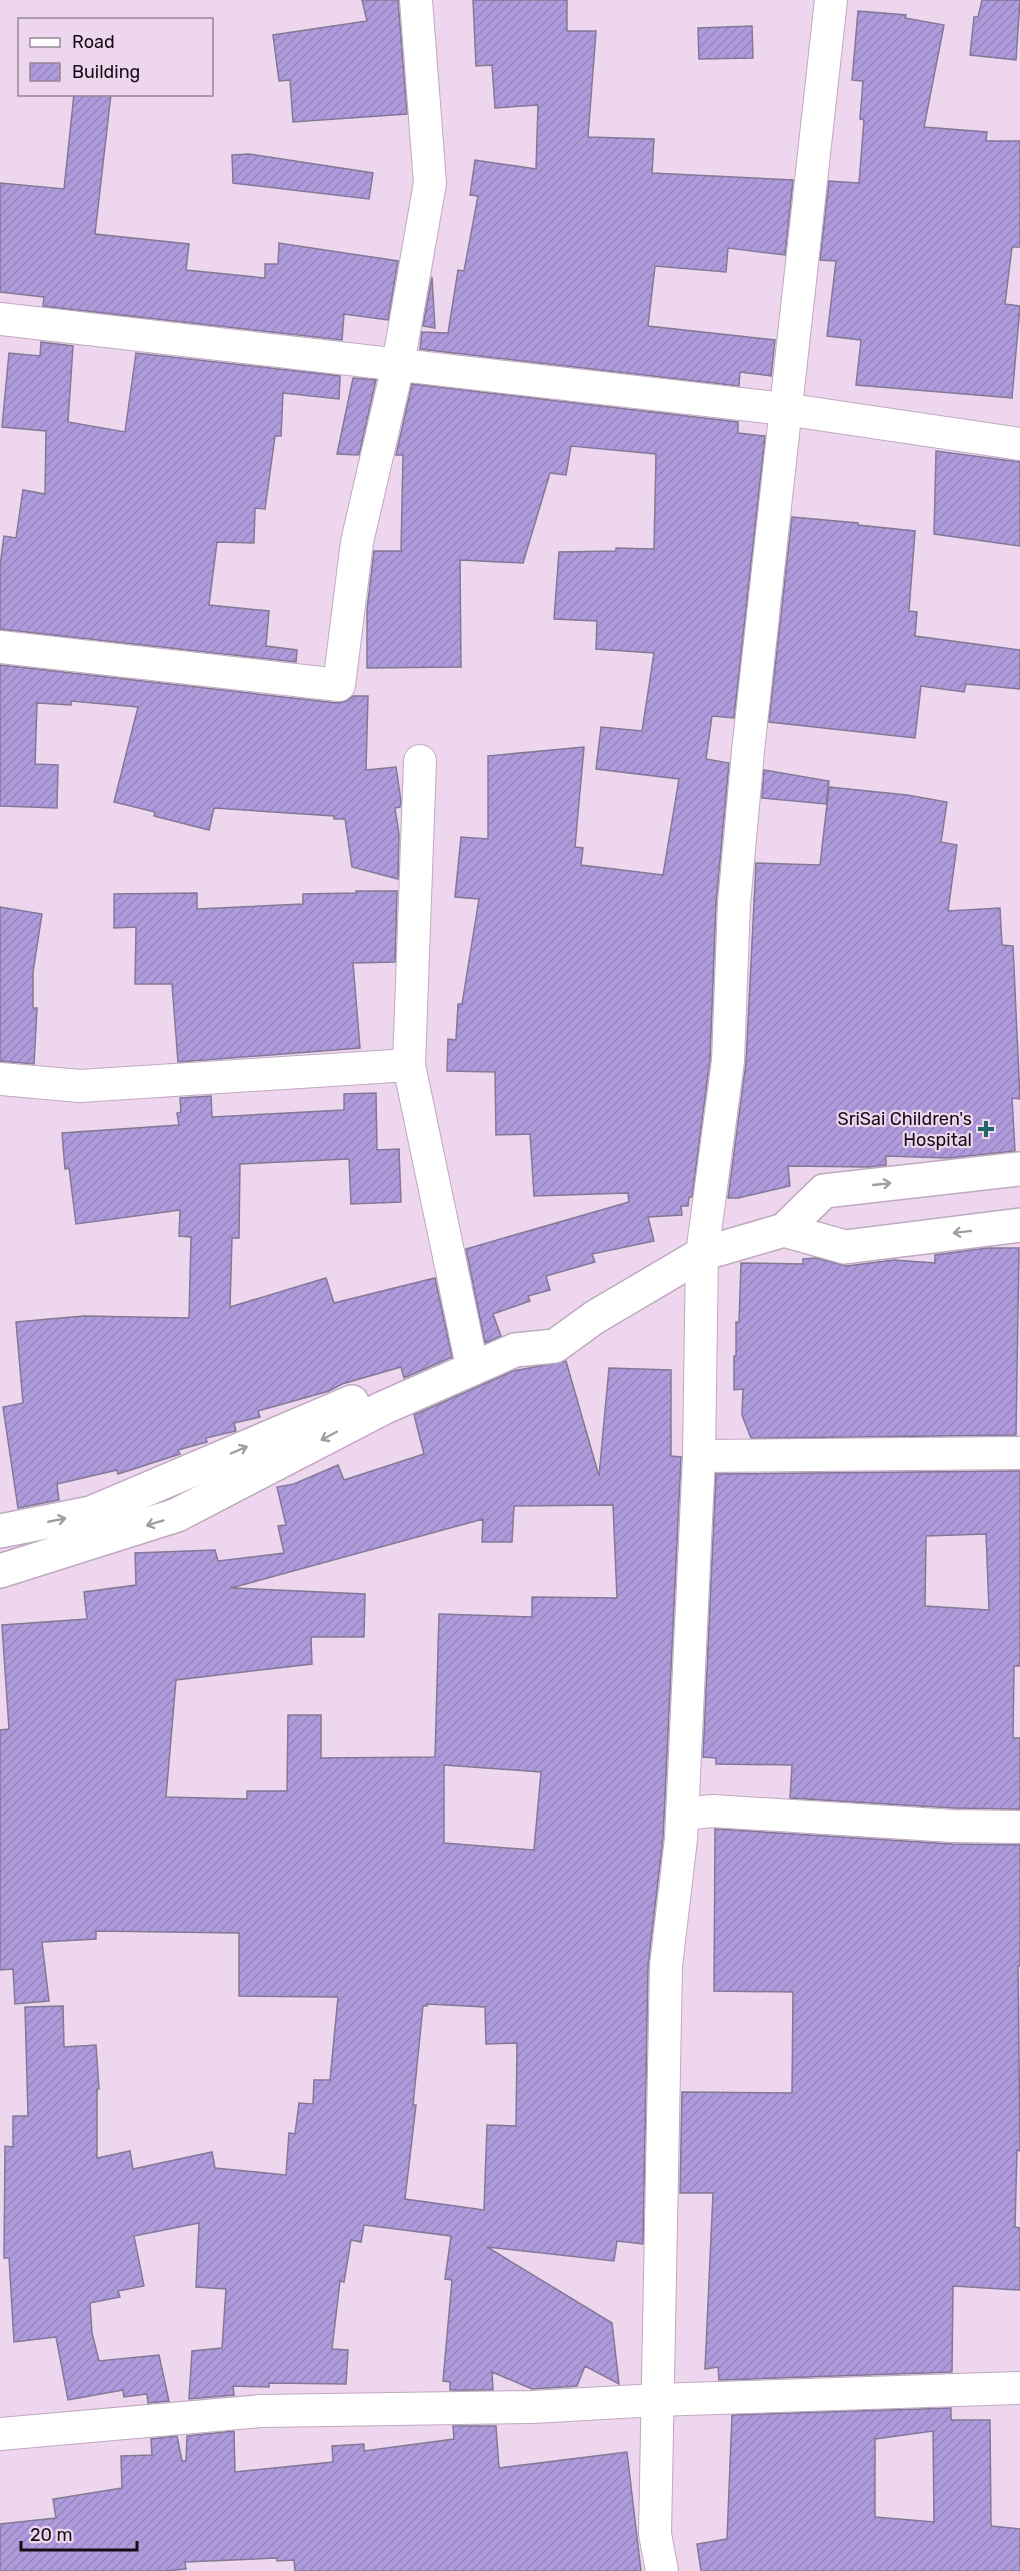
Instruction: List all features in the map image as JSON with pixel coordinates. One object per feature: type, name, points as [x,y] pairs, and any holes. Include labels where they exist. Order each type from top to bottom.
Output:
[{"type":"main road","points":[[0,1571],[177,1515],[383,1408],[515,1350],[555,1346],[595,1317],[702,1254],[784,1230],[824,1191],[1020,1169]]},
{"type":"main road","points":[[784,1230],[845,1247],[1020,1225]]},
{"type":"main road","points":[[0,1531],[91,1513],[469,1352],[513,1330],[595,1317]]},
{"type":"street","points":[[0,647],[339,685],[357,542],[398,365],[430,183],[416,0]]},
{"type":"street","points":[[662,2571],[655,2534],[666,1965],[681,1839],[699,1456],[702,1254],[728,1061],[734,904],[784,409],[831,0]]},
{"type":"street","points":[[0,319],[784,409],[1020,444]]},
{"type":"street","points":[[420,761],[409,1065],[469,1352]]},
{"type":"street","points":[[0,1079],[80,1086],[409,1065]]},
{"type":"street","points":[[699,1456],[1020,1453]]},
{"type":"street","points":[[682,1814],[713,1811],[941,1825],[1020,1827]]},
{"type":"street","points":[[0,2434],[261,2411],[533,2407],[656,2400],[1020,2388]]},
{"type":"building","points":[[362,0],[398,0],[407,114],[293,122],[290,80],[279,81],[273,35],[367,21]]},
{"type":"building","points":[[473,0],[567,0],[567,31],[596,31],[588,137],[654,139],[652,173],[793,180],[785,255],[728,248],[726,272],[655,266],[648,326],[775,340],[771,376],[740,372],[739,386],[420,349],[422,332],[448,333],[458,270],[464,271],[478,196],[470,195],[475,160],[536,169],[538,105],[495,108],[492,65],[476,66]]},
{"type":"building","points":[[982,0],[1020,0],[1016,60],[970,55],[974,17],[978,17]]},
{"type":"building","points":[[858,11],[906,15],[905,18],[944,25],[924,127],[987,132],[986,141],[1020,141],[1020,247],[1012,247],[1005,304],[1020,306],[1012,398],[856,385],[861,340],[827,336],[836,261],[820,260],[829,181],[859,183],[864,120],[860,119],[863,81],[852,80]]},
{"type":"building","points":[[752,26],[753,58],[699,59],[698,28]]},
{"type":"building","points":[[74,96],[111,96],[95,234],[189,244],[186,270],[265,278],[265,264],[278,264],[279,243],[398,261],[388,320],[344,314],[342,340],[43,306],[44,297],[0,292],[0,183],[64,189]]},
{"type":"building","points":[[249,154],[373,173],[369,199],[233,183],[232,155]]},
{"type":"building","points":[[432,277],[435,328],[423,326]]},
{"type":"building","points":[[41,342],[73,346],[68,422],[125,432],[136,353],[340,376],[339,399],[283,393],[281,436],[275,436],[265,509],[255,508],[254,543],[217,542],[209,605],[269,611],[266,646],[297,650],[296,662],[0,629],[0,566],[4,536],[16,538],[23,490],[45,494],[46,431],[2,427],[9,353],[40,356]]},
{"type":"building","points":[[353,378],[376,380],[359,455],[337,454]]},
{"type":"building","points":[[412,384],[738,422],[738,433],[765,436],[734,718],[712,716],[706,759],[729,763],[716,903],[710,1059],[692,1197],[689,1197],[688,1206],[681,1206],[682,1215],[648,1217],[654,1241],[592,1254],[595,1262],[546,1276],[550,1290],[528,1296],[530,1301],[493,1314],[501,1336],[485,1343],[466,1249],[629,1202],[628,1193],[534,1196],[530,1134],[496,1135],[495,1072],[447,1071],[448,1039],[456,1040],[458,1004],[462,1004],[479,899],[455,897],[461,837],[488,839],[488,756],[584,747],[575,847],[583,848],[581,865],[663,875],[679,779],[596,769],[601,727],[642,731],[654,653],[596,649],[597,621],[554,619],[559,552],[616,551],[616,548],[654,549],[656,454],[571,446],[566,475],[550,473],[523,563],[460,560],[461,667],[367,668],[367,610],[374,551],[401,551],[403,455],[396,455]]},
{"type":"building","points":[[936,451],[1020,462],[1020,546],[934,534]]},
{"type":"building","points":[[792,517],[915,531],[909,611],[917,612],[915,636],[1020,650],[1020,689],[966,684],[964,692],[921,686],[915,738],[769,722]]},
{"type":"building","points":[[0,665],[337,703],[347,701],[353,696],[368,696],[366,770],[396,767],[401,801],[400,807],[395,808],[399,834],[398,879],[352,867],[345,819],[334,819],[334,816],[214,808],[209,830],[154,816],[155,812],[114,802],[138,707],[71,701],[71,705],[37,703],[35,764],[58,765],[57,808],[0,806]]},
{"type":"building","points":[[764,770],[829,781],[826,804],[762,798]]},
{"type":"building","points":[[829,787],[907,795],[947,802],[941,842],[957,845],[948,911],[1000,908],[1002,945],[1013,946],[1020,1099],[1012,1098],[1015,1151],[948,1158],[886,1156],[886,1165],[869,1167],[788,1166],[790,1186],[738,1198],[728,1198],[746,1063],[756,863],[820,865]]},
{"type":"building","points":[[356,891],[397,891],[395,962],[353,963],[360,1048],[178,1062],[172,984],[135,984],[136,927],[114,928],[114,894],[197,893],[197,909],[303,904],[303,894],[356,893]]},
{"type":"building","points":[[0,907],[42,914],[33,972],[33,1008],[37,1008],[34,1064],[0,1061]]},
{"type":"building","points":[[376,1093],[377,1150],[399,1149],[401,1202],[351,1204],[349,1159],[240,1164],[239,1238],[232,1238],[230,1307],[326,1278],[334,1303],[435,1278],[452,1357],[404,1378],[401,1367],[258,1411],[260,1417],[234,1423],[236,1431],[206,1438],[207,1442],[178,1450],[180,1454],[118,1474],[117,1470],[57,1484],[59,1500],[18,1508],[3,1407],[23,1403],[16,1322],[84,1316],[189,1318],[191,1237],[179,1236],[180,1210],[76,1224],[69,1168],[65,1169],[62,1133],[179,1125],[177,1113],[181,1112],[180,1098],[211,1096],[212,1117],[344,1110],[344,1094]]},
{"type":"building","points":[[987,1248],[1019,1248],[1016,1435],[751,1438],[742,1415],[743,1389],[734,1390],[734,1356],[736,1356],[736,1322],[739,1322],[741,1263],[803,1264],[803,1259],[816,1258],[847,1266],[894,1260],[935,1263],[935,1255]]},
{"type":"building","points":[[566,1361],[599,1476],[609,1368],[671,1370],[671,1456],[681,1457],[663,1838],[648,1966],[643,2244],[617,2241],[614,2261],[487,2247],[612,2323],[619,2384],[585,2366],[577,2386],[532,2389],[492,2372],[493,2390],[450,2390],[450,2382],[443,2381],[452,2280],[445,2279],[451,2236],[364,2225],[361,2242],[351,2240],[344,2282],[340,2281],[332,2349],[348,2350],[346,2384],[269,2383],[269,2387],[233,2386],[234,2395],[189,2399],[192,2351],[222,2348],[226,2289],[196,2287],[199,2223],[134,2236],[144,2286],[118,2291],[120,2297],[90,2303],[92,2333],[99,2361],[159,2355],[169,2401],[148,2403],[147,2394],[124,2397],[123,2390],[68,2400],[56,2337],[14,2342],[9,2258],[4,2258],[5,2146],[13,2147],[13,2116],[28,2116],[25,2007],[63,2006],[64,2047],[96,2045],[99,2089],[97,2089],[97,2158],[130,2151],[133,2169],[212,2152],[215,2168],[286,2175],[289,2133],[295,2134],[299,2103],[313,2104],[314,2080],[330,2080],[338,1997],[239,1996],[239,1933],[96,1931],[96,1939],[42,1942],[49,2001],[15,2004],[13,1969],[0,1970],[0,1730],[9,1729],[2,1625],[87,1619],[84,1592],[136,1585],[135,1553],[215,1550],[218,1561],[284,1553],[278,1526],[286,1525],[277,1487],[294,1484],[338,1465],[344,1480],[424,1454],[414,1415],[513,1371]],"holes":[[[613,1505],[617,1598],[532,1597],[532,1617],[439,1614],[435,1757],[321,1758],[321,1715],[288,1715],[287,1791],[247,1791],[247,1799],[166,1797],[176,1680],[312,1664],[311,1637],[364,1637],[365,1594],[231,1588],[483,1519],[482,1542],[512,1542],[514,1506]],[[444,1765],[541,1772],[534,1850],[444,1843]],[[427,2004],[485,2007],[486,2044],[517,2043],[516,2126],[487,2125],[484,2210],[405,2199],[416,2105],[413,2105],[423,2006]]]},
{"type":"building","points":[[1020,1471],[1020,1666],[1014,1666],[1013,1738],[1020,1738],[1020,1809],[954,1808],[790,1798],[792,1765],[716,1764],[716,1758],[703,1757],[716,1474]],"holes":[[[986,1534],[989,1610],[925,1606],[926,1536]]]},
{"type":"building","points":[[715,1829],[952,1844],[1020,1845],[1020,1966],[1018,1966],[1020,2151],[1017,2150],[1015,2227],[1020,2228],[1020,2290],[953,2286],[952,2372],[719,2380],[718,2367],[705,2369],[713,2193],[680,2193],[682,2092],[792,2093],[793,1992],[714,1991]]},
{"type":"building","points":[[951,2408],[951,2420],[990,2420],[991,2526],[1020,2529],[1020,2571],[701,2571],[697,2544],[727,2539],[732,2415]],"holes":[[[933,2431],[934,2522],[875,2517],[875,2439]]]},
{"type":"building","points":[[453,2426],[496,2426],[499,2468],[627,2452],[641,2571],[295,2571],[294,2560],[277,2561],[277,2558],[185,2562],[186,2569],[165,2571],[0,2571],[0,2524],[56,2518],[53,2499],[122,2488],[121,2456],[152,2455],[151,2439],[177,2436],[182,2461],[186,2461],[187,2436],[234,2431],[235,2472],[333,2462],[332,2446],[364,2444],[364,2451],[454,2439]]},
{"type":"place","name":"SriSai Children's Hospital","points":[[986,1129]]}]
